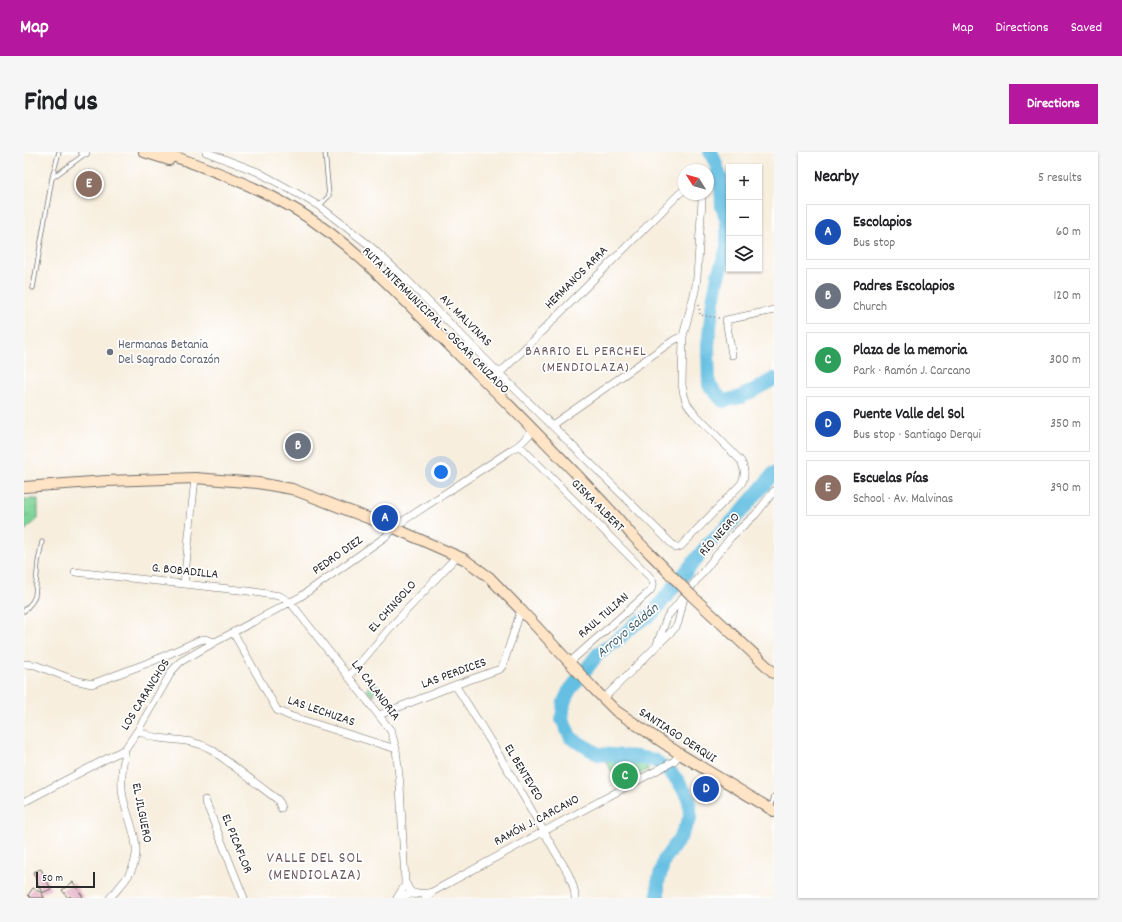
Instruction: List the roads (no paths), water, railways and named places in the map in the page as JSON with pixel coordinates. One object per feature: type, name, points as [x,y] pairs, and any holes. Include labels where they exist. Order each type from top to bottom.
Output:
[{"type":"main road","name":"RUTA INTERMUNICIPAL - OSCAR CRUZADO","points":[[144,152],[222,178],[257,194],[294,214],[334,242],[382,284],[532,432],[612,512],[688,595],[774,673]]},
{"type":"main road","name":"RUTA INTERMUNICIPAL - OSCAR CRUZADO","points":[[162,152],[178,155],[262,192],[298,211],[332,235],[379,274],[489,384],[532,432]]},
{"type":"main road","name":"SANTIAGO DERQUI","points":[[24,487],[106,481],[195,478],[258,483],[292,489],[394,528],[457,556],[470,563],[489,577],[603,699],[624,717],[677,758],[772,810]]},
{"type":"street","name":"AV. MALVINAS","points":[[206,152],[258,172],[319,206],[344,224],[390,263],[676,548],[682,546],[741,484],[745,473],[741,461],[687,404],[682,385],[683,336]]},
{"type":"street","name":"HERMANOS ARRA","points":[[489,384],[678,195]]},
{"type":"street","points":[[552,425],[674,340],[683,336],[695,291],[697,277],[702,200]]},
{"type":"street","points":[[763,312],[774,304]]},
{"type":"street","points":[[732,355],[726,320],[774,310]]},
{"type":"street","name":"PEDRO DIEZ","points":[[291,602],[385,537],[400,523],[519,444],[532,432]]},
{"type":"street","name":"GISKA ALBERT","points":[[519,444],[651,578],[654,582],[653,586]]},
{"type":"street","points":[[184,584],[195,478]]},
{"type":"street","name":"RÍO NEGRO","points":[[656,647],[664,622],[688,595],[731,537],[756,514],[774,491]]},
{"type":"street","name":"EL CHINGOLO","points":[[349,676],[389,629],[457,556]]},
{"type":"street","name":"G. BOBADILLA","points":[[76,572],[248,591],[280,596],[291,602]]},
{"type":"street","name":"RAUL TULIAN","points":[[573,666],[650,592],[653,586]]},
{"type":"street","name":"RÍO NEGRO","points":[[603,699],[671,632],[678,623],[688,595]]},
{"type":"street","name":"LOS CARANCHOS","points":[[24,802],[125,749],[180,662],[291,602]]},
{"type":"street","name":"LA CALANDRIA","points":[[291,602],[391,731],[396,749],[400,785],[401,831],[405,882],[413,894],[420,898]]},
{"type":"street","name":"LAS PERDICES","points":[[379,715],[455,685],[500,670],[521,610]]},
{"type":"street","name":"LAS LECHUZAS","points":[[233,632],[277,710],[290,716],[396,749]]},
{"type":"street","points":[[24,664],[35,665],[74,680],[92,684],[153,661],[200,640],[205,639],[215,642]]},
{"type":"street","name":"EL BENTEVEO","points":[[455,685],[544,831],[574,886],[575,898]]},
{"type":"street","points":[[138,730],[158,738],[187,740],[211,749],[278,800],[282,808]]},
{"type":"street","name":"EL JILGUERO","points":[[110,898],[124,881],[135,861],[136,855],[134,836],[122,790],[122,765],[125,749]]},
{"type":"street","name":"RAMÓN J. CARCANO","points":[[425,898],[432,892],[654,772],[677,758]]},
{"type":"street","name":"EL PICAFLOR","points":[[205,800],[244,898]]},
{"type":"street","points":[[398,898],[405,885],[405,882]]},
{"type":"street","name":"RAMÓN J. CARCANO","points":[[398,898],[403,895],[432,892]]},
{"type":"lane","points":[[33,288],[52,178],[59,152]]},
{"type":"lane","points":[[319,206],[329,196],[325,152]]},
{"type":"lane","points":[[52,178],[84,153]]},
{"type":"lane","points":[[24,611],[35,596],[38,562],[42,542]]},
{"type":"lane","points":[[772,810],[774,796]]},
{"type":"waterway","name":"Arroyo Saldán","points":[[710,152],[713,156],[721,179],[722,206],[727,221],[727,248],[718,276],[713,301],[708,345],[709,385],[723,401],[741,397],[774,379]]},
{"type":"waterway","name":"Arroyo Saldán","points":[[658,898],[658,883],[664,860],[680,838],[690,818],[689,798],[670,772],[654,760],[598,754],[571,738],[562,719],[564,702],[569,691],[598,654],[635,624],[652,614],[709,543],[740,513],[774,473]]},
{"type":"place","name":"Escuelas Pías","points":[[89,184]]},
{"type":"place","name":"Hermanas Betania Del Sagrado Corazón","points":[[110,352]]},
{"type":"place","name":"Padres Escolapios","points":[[298,446]]},
{"type":"place","name":"Escolapios","points":[[385,518]]},
{"type":"place","name":"Plaza de la memoria","points":[[625,776]]},
{"type":"place","name":"Puente Valle del Sol","points":[[706,789]]},
{"type":"district","name":"BARRIO EL PERCHEL (MENDIOLAZA)","points":[[586,360]]},
{"type":"district","name":"VALLE DEL SOL (MENDIOLAZA)","points":[[315,868]]}]
